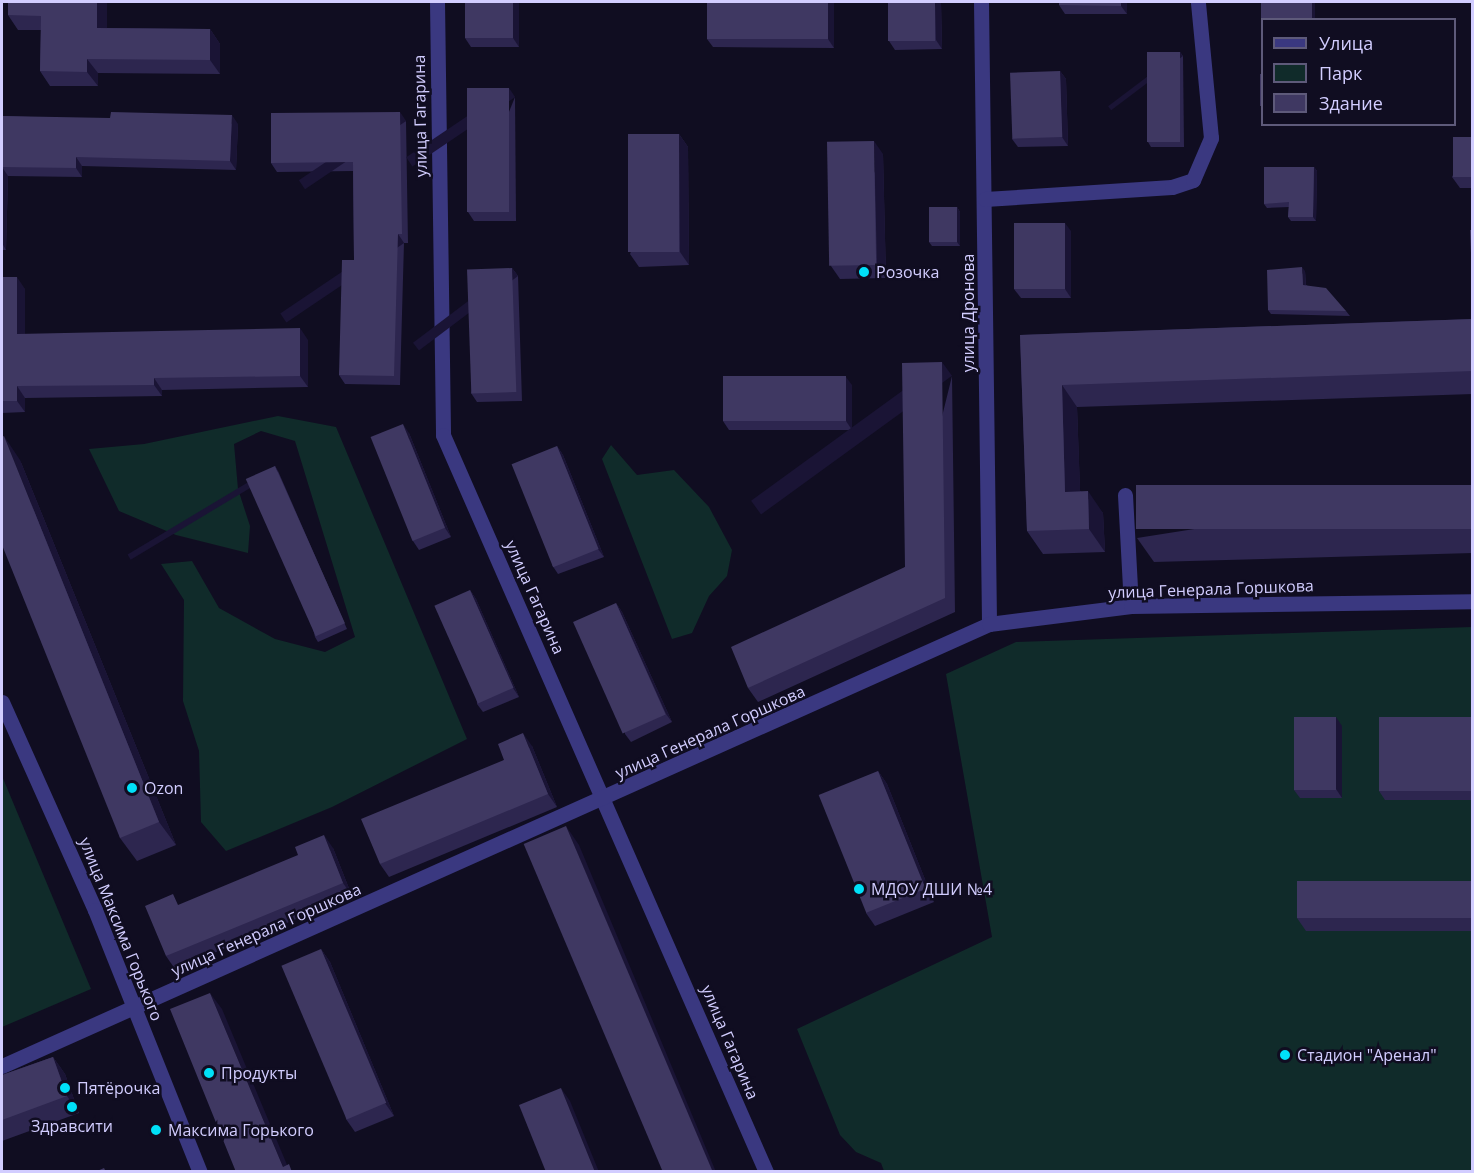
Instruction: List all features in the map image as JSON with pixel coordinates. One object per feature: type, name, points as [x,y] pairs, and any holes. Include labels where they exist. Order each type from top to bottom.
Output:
[{"type":"street","name":"улица Гагарина","points":[[437,2],[443,435],[605,799],[766,1172]]},
{"type":"street","name":"улица Дронова","points":[[981,2],[989,624]]},
{"type":"street","points":[[985,199],[1172,187],[1193,180],[1210,138],[1198,2]]},
{"type":"street","points":[[1125,495],[1131,606]]},
{"type":"street","name":"улица Генерала Горшкова","points":[[2,1066],[605,799],[989,624],[1131,606],[1473,601]]},
{"type":"street","name":"улица Максима Горького","points":[[2,702],[77,868],[200,1172]]},
{"type":"green space","points":[[278,416],[336,427],[467,739],[332,807],[226,851],[201,822],[199,751],[183,701],[184,600],[161,564],[192,561],[219,608],[275,639],[325,652],[355,637],[295,441],[261,431],[234,444],[238,489],[250,526],[248,553],[176,535],[119,511],[89,449],[144,444]]},
{"type":"green space","points":[[611,445],[637,475],[674,470],[709,507],[732,550],[727,576],[709,596],[692,633],[672,639],[602,459]]},
{"type":"green space","points":[[1472,627],[1472,1171],[884,1171],[881,1163],[856,1152],[840,1135],[797,1029],[992,937],[946,674],[1016,642]]},
{"type":"green space","points":[[2,776],[91,989],[2,1027]]},
{"type":"building","points":[[8,2],[97,2],[97,28],[210,29],[210,60],[87,59],[87,72],[40,71],[41,16],[8,15]]},
{"type":"building","points":[[465,2],[513,2],[513,38],[465,38]]},
{"type":"building","points":[[707,2],[828,2],[828,39],[707,39]]},
{"type":"building","points":[[888,2],[935,2],[935,41],[888,41]]},
{"type":"building","points":[[1059,2],[1121,2],[1121,6],[1059,5]]},
{"type":"building","points":[[1261,2],[1312,2],[1312,18],[1261,18]]},
{"type":"building","points":[[1147,52],[1180,52],[1180,142],[1147,142]]},
{"type":"building","points":[[1060,71],[1062,137],[1012,139],[1010,73]]},
{"type":"building","points":[[1260,74],[1261,74],[1261,106]]},
{"type":"building","points":[[467,88],[509,88],[509,212],[467,212]]},
{"type":"building","points":[[111,112],[232,115],[230,161],[76,157],[76,168],[2,167],[2,116],[110,118]]},
{"type":"building","points":[[400,112],[402,234],[398,234],[394,376],[339,375],[342,260],[354,260],[353,162],[271,163],[271,113]]},
{"type":"building","points":[[628,134],[679,134],[679,252],[628,252]]},
{"type":"building","points":[[1453,137],[1472,137],[1472,177],[1453,177]]},
{"type":"building","points":[[874,141],[876,265],[829,266],[827,142]]},
{"type":"building","points":[[1264,167],[1314,167],[1313,217],[1288,217],[1289,202],[1264,204]]},
{"type":"building","points":[[929,207],[957,207],[957,242],[929,242]]},
{"type":"building","points":[[1014,223],[1065,223],[1065,289],[1014,289]]},
{"type":"building","points":[[1470,230],[1473,230],[1473,300]]},
{"type":"building","points":[[1302,267],[1303,285],[1326,288],[1346,311],[1268,310],[1267,270]]},
{"type":"building","points":[[512,268],[516,392],[471,393],[467,270]]},
{"type":"building","points":[[2,277],[17,277],[17,334],[300,328],[300,376],[154,378],[154,385],[17,386],[17,401],[2,401]]},
{"type":"building","points":[[1473,319],[1473,371],[1062,385],[1065,492],[1088,491],[1089,529],[1027,531],[1020,335]]},
{"type":"building","points":[[942,362],[945,598],[748,688],[731,647],[905,567],[902,363]]},
{"type":"building","points":[[723,376],[846,376],[846,421],[723,421]]},
{"type":"building","points":[[403,424],[445,528],[413,541],[371,437]]},
{"type":"building","points":[[4,436],[159,822],[120,838],[2,545],[2,437]]},
{"type":"building","points":[[557,446],[599,549],[553,567],[512,464]]},
{"type":"building","points":[[275,466],[345,623],[316,636],[246,479]]},
{"type":"building","points":[[1136,485],[1472,485],[1472,529],[1136,529]]},
{"type":"building","points":[[470,590],[514,688],[478,704],[434,606]]},
{"type":"building","points":[[616,603],[666,714],[623,734],[573,622]]},
{"type":"building","points":[[1294,717],[1336,717],[1336,790],[1294,790]]},
{"type":"building","points":[[1379,717],[1472,717],[1472,791],[1379,791]]},
{"type":"building","points":[[523,733],[548,794],[380,864],[361,819],[504,760],[498,744]]},
{"type":"building","points":[[878,771],[926,889],[866,913],[819,795]]},
{"type":"building","points":[[566,826],[713,1171],[663,1172],[524,844]]},
{"type":"building","points":[[324,835],[343,883],[166,956],[145,906],[173,894],[178,905],[298,855],[295,847]]},
{"type":"building","points":[[1297,881],[1472,881],[1472,918],[1297,918]]},
{"type":"building","points":[[321,949],[386,1103],[347,1120],[281,966]]},
{"type":"building","points":[[210,993],[283,1167],[289,1164],[292,1172],[236,1172],[170,1009]]},
{"type":"building","points":[[53,1057],[67,1096],[2,1120],[2,1075]]},
{"type":"building","points":[[561,1088],[595,1172],[546,1172],[519,1105]]},
{"type":"place","name":"Розочка","points":[[864,272]]},
{"type":"place","name":"Ozon","points":[[132,788]]},
{"type":"place","name":"МДОУ ДШИ №4","points":[[859,889]]},
{"type":"place","name":"Стадион \"Аренал\"","points":[[1285,1055]]},
{"type":"place","name":"Продукты","points":[[209,1073]]},
{"type":"place","name":"Пятёрочка","points":[[65,1088]]},
{"type":"place","name":"Здравсити","points":[[72,1107]]},
{"type":"place","name":"Максима Горького","points":[[156,1130]]}]
